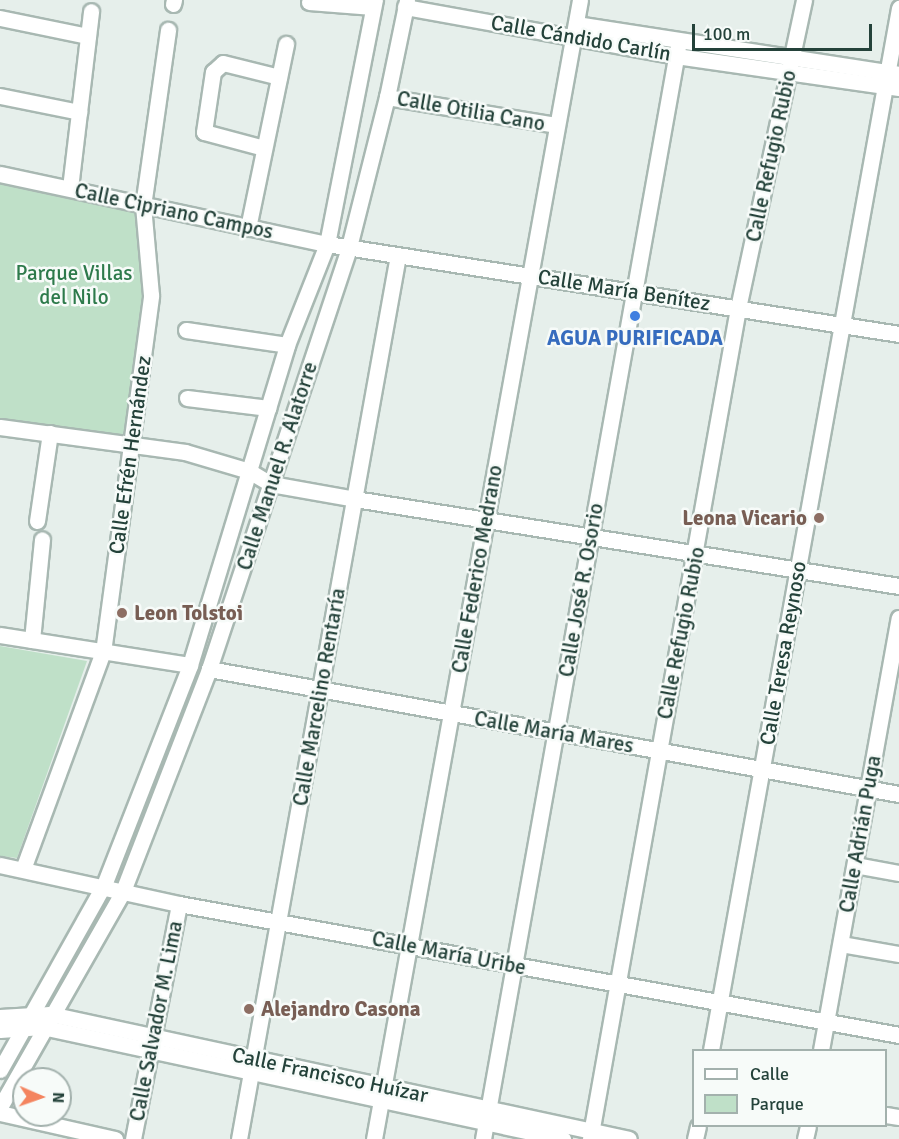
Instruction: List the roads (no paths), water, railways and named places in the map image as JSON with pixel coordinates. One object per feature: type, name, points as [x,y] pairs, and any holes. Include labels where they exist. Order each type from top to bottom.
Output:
[{"type":"street","name":"Calle Federico Medrano","points":[[374,1139],[580,0]]},
{"type":"street","name":"Calle Refugio Rubio","points":[[591,1135],[659,751],[697,554],[738,308],[804,0]]},
{"type":"street","points":[[309,2],[374,4]]},
{"type":"street","name":"Calle Cándido Carlín","points":[[406,3],[678,48],[892,80]]},
{"type":"street","name":"Calle Manuel R. Alatorre","points":[[0,1107],[46,1021],[123,891],[209,669],[349,247],[387,97],[406,3]]},
{"type":"street","name":"Calle Manuel R. Alatorre","points":[[0,1070],[104,885],[190,665],[287,345],[327,244],[374,4]]},
{"type":"street","name":"Calle Teresa Reynoso","points":[[711,1049],[842,325],[892,80],[899,8]]},
{"type":"street","points":[[70,188],[91,10]]},
{"type":"street","points":[[0,18],[88,36]]},
{"type":"street","name":"Calle Efrén Hernández","points":[[23,868],[103,652],[152,286],[143,206],[168,30]]},
{"type":"street","points":[[248,228],[286,44]]},
{"type":"street","name":"Calle José R. Osorio","points":[[483,1139],[678,48]]},
{"type":"street","points":[[264,148],[204,132],[213,72],[224,63],[279,77]]},
{"type":"street","points":[[0,96],[79,112]]},
{"type":"street","name":"Calle Otilia Cano","points":[[387,97],[556,125]]},
{"type":"street","name":"Calle Cipriano Campos","points":[[0,174],[248,228],[349,247]]},
{"type":"street","name":"Calle María Benítez","points":[[349,247],[899,334]]},
{"type":"street","name":"Calle Marcelino Rentaría","points":[[239,1139],[322,689],[398,255]]},
{"type":"street","points":[[186,330],[287,345]]},
{"type":"street","points":[[186,398],[268,408]]},
{"type":"street","points":[[0,427],[132,443],[185,452],[249,471],[271,484],[355,499],[899,586]]},
{"type":"street","points":[[37,521],[50,433]]},
{"type":"street","points":[[32,640],[42,539]]},
{"type":"street","name":"Calle Adrián Puga","points":[[821,1049],[868,789],[893,688],[899,618]]},
{"type":"street","points":[[0,634],[190,665]]},
{"type":"street","name":"Calle María Mares","points":[[209,669],[899,794]]},
{"type":"street","name":"Calle María Uribe","points":[[0,865],[104,885],[179,904],[899,1035]]},
{"type":"street","points":[[855,865],[899,873]]},
{"type":"street","name":"Calle Salvador M. Lima","points":[[133,1139],[179,904]]},
{"type":"street","points":[[841,944],[899,954]]},
{"type":"street","points":[[0,1017],[27,1021]]},
{"type":"street","points":[[0,1030],[27,1021]]},
{"type":"street","name":"Calle Francisco Huízar","points":[[27,1021],[46,1021],[487,1116],[591,1135],[628,1139]]},
{"type":"street","points":[[0,1113],[115,1139]]},
{"type":"street","name":"Calle Francisco Huízar","points":[[487,1116],[563,1139]]},
{"type":"place","name":"AGUA PURIFICADA","points":[[635,316]]},
{"type":"place","name":"Leona Vicario","points":[[819,518]]},
{"type":"place","name":"Leon Tolstoi","points":[[122,613]]},
{"type":"place","name":"Alejandro Casona","points":[[249,1009]]},
{"type":"park label","name":"Parque Villas del Nilo","points":[[74,285]]}]
